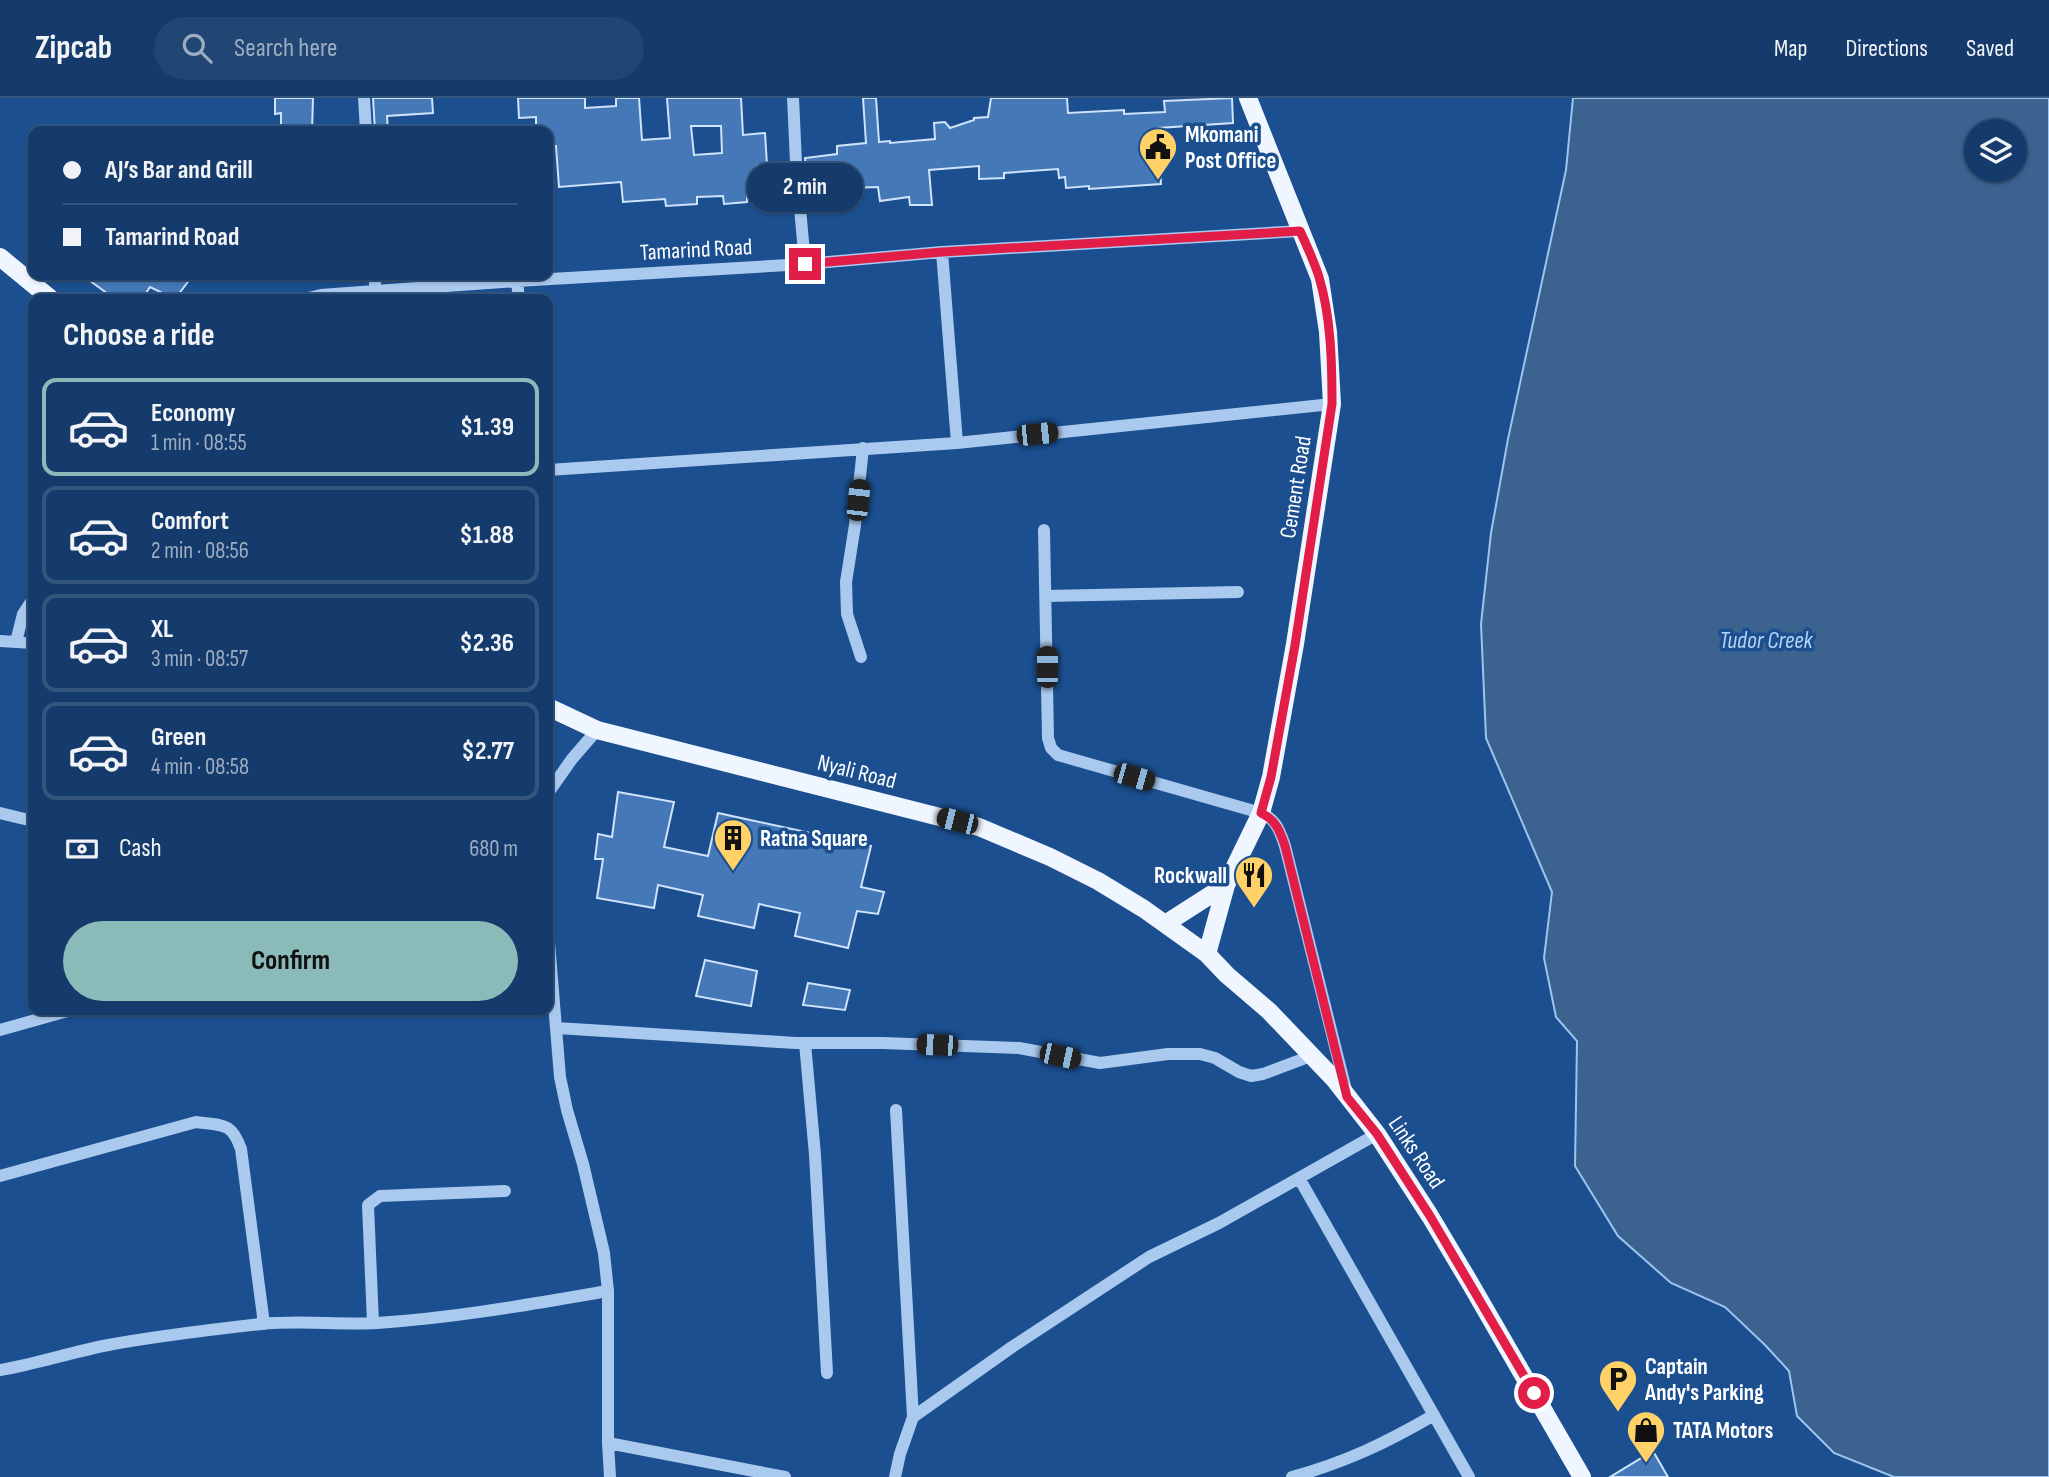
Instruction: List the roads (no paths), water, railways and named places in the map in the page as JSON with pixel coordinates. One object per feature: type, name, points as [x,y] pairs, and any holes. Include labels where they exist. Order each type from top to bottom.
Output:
[{"type":"main road","name":"Cement Road","points":[[1207,954],[1226,885],[1261,813],[1271,777],[1293,657],[1332,404],[1332,377],[1320,279],[1248,98]]},
{"type":"main road","points":[[0,257],[45,294]]},
{"type":"main road","name":"Nyali Road","points":[[553,708],[597,730],[979,827],[1098,881],[1144,909]]},
{"type":"main road","points":[[1165,924],[1226,885]]},
{"type":"main road","name":"Links Road","points":[[1144,909],[1207,954],[1269,1012],[1334,1079],[1377,1134],[1457,1261],[1582,1477]]},
{"type":"street","points":[[364,98],[366,126]]},
{"type":"street","points":[[793,98],[805,264]]},
{"type":"street","name":"Tamarind Road","points":[[553,279],[1300,231]]},
{"type":"street","points":[[942,252],[957,443]]},
{"type":"street","points":[[375,280],[375,291]]},
{"type":"street","name":"Tamarind Road","points":[[334,294],[534,280]]},
{"type":"street","points":[[517,281],[518,294]]},
{"type":"street","points":[[553,470],[957,443],[1332,404]]},
{"type":"street","points":[[861,657],[847,614],[846,582],[863,448]]},
{"type":"street","points":[[1044,530],[1048,738],[1051,748],[1054,752],[1261,813],[1279,827],[1347,1097]]},
{"type":"street","points":[[1046,596],[1238,592]]},
{"type":"street","points":[[16,642],[23,614],[28,606]]},
{"type":"street","points":[[0,641],[28,643]]},
{"type":"street","points":[[553,786],[597,730]]},
{"type":"street","points":[[0,813],[28,820]]},
{"type":"street","points":[[553,984],[560,1077],[604,1253],[608,1291],[610,1477]]},
{"type":"street","points":[[0,1030],[53,1015]]},
{"type":"street","points":[[557,1028],[805,1043],[1019,1048],[1100,1063],[1168,1054],[1200,1054],[1215,1058],[1251,1076],[1311,1056]]},
{"type":"street","points":[[805,1043],[816,1168],[827,1373]]},
{"type":"street","points":[[895,1110],[913,1418],[895,1477]]},
{"type":"street","points":[[0,1176],[196,1122],[225,1126],[235,1133],[241,1149],[264,1324]]},
{"type":"street","points":[[913,1418],[1012,1347],[1149,1257],[1219,1223],[1377,1134]]},
{"type":"street","points":[[1299,1178],[1469,1477]]},
{"type":"street","points":[[373,1323],[368,1205],[380,1196],[505,1191]]},
{"type":"street","points":[[0,1370],[155,1336],[264,1324],[373,1323],[483,1313],[608,1291]]},
{"type":"street","points":[[1292,1477],[1353,1458],[1434,1415]]},
{"type":"street","points":[[608,1443],[785,1477]]},
{"type":"water","name":"Tudor Creek","points":[[1573,98],[2049,98],[2049,1477],[1894,1477],[1834,1453],[1797,1416],[1789,1371],[1725,1307],[1671,1283],[1618,1236],[1575,1166],[1577,1041],[1556,1017],[1544,958],[1552,892],[1486,738],[1481,624],[1491,533],[1508,439],[1566,170]]},
{"type":"place","name":"Mkomani Post Office","points":[[1158,181]]},
{"type":"place","name":"Ratna Square","points":[[733,872]]},
{"type":"place","name":"Rockwall","points":[[1254,909]]},
{"type":"place","name":"Captain Andy's Parking","points":[[1618,1413]]},
{"type":"place","name":"TATA Motors","points":[[1646,1464]]}]
